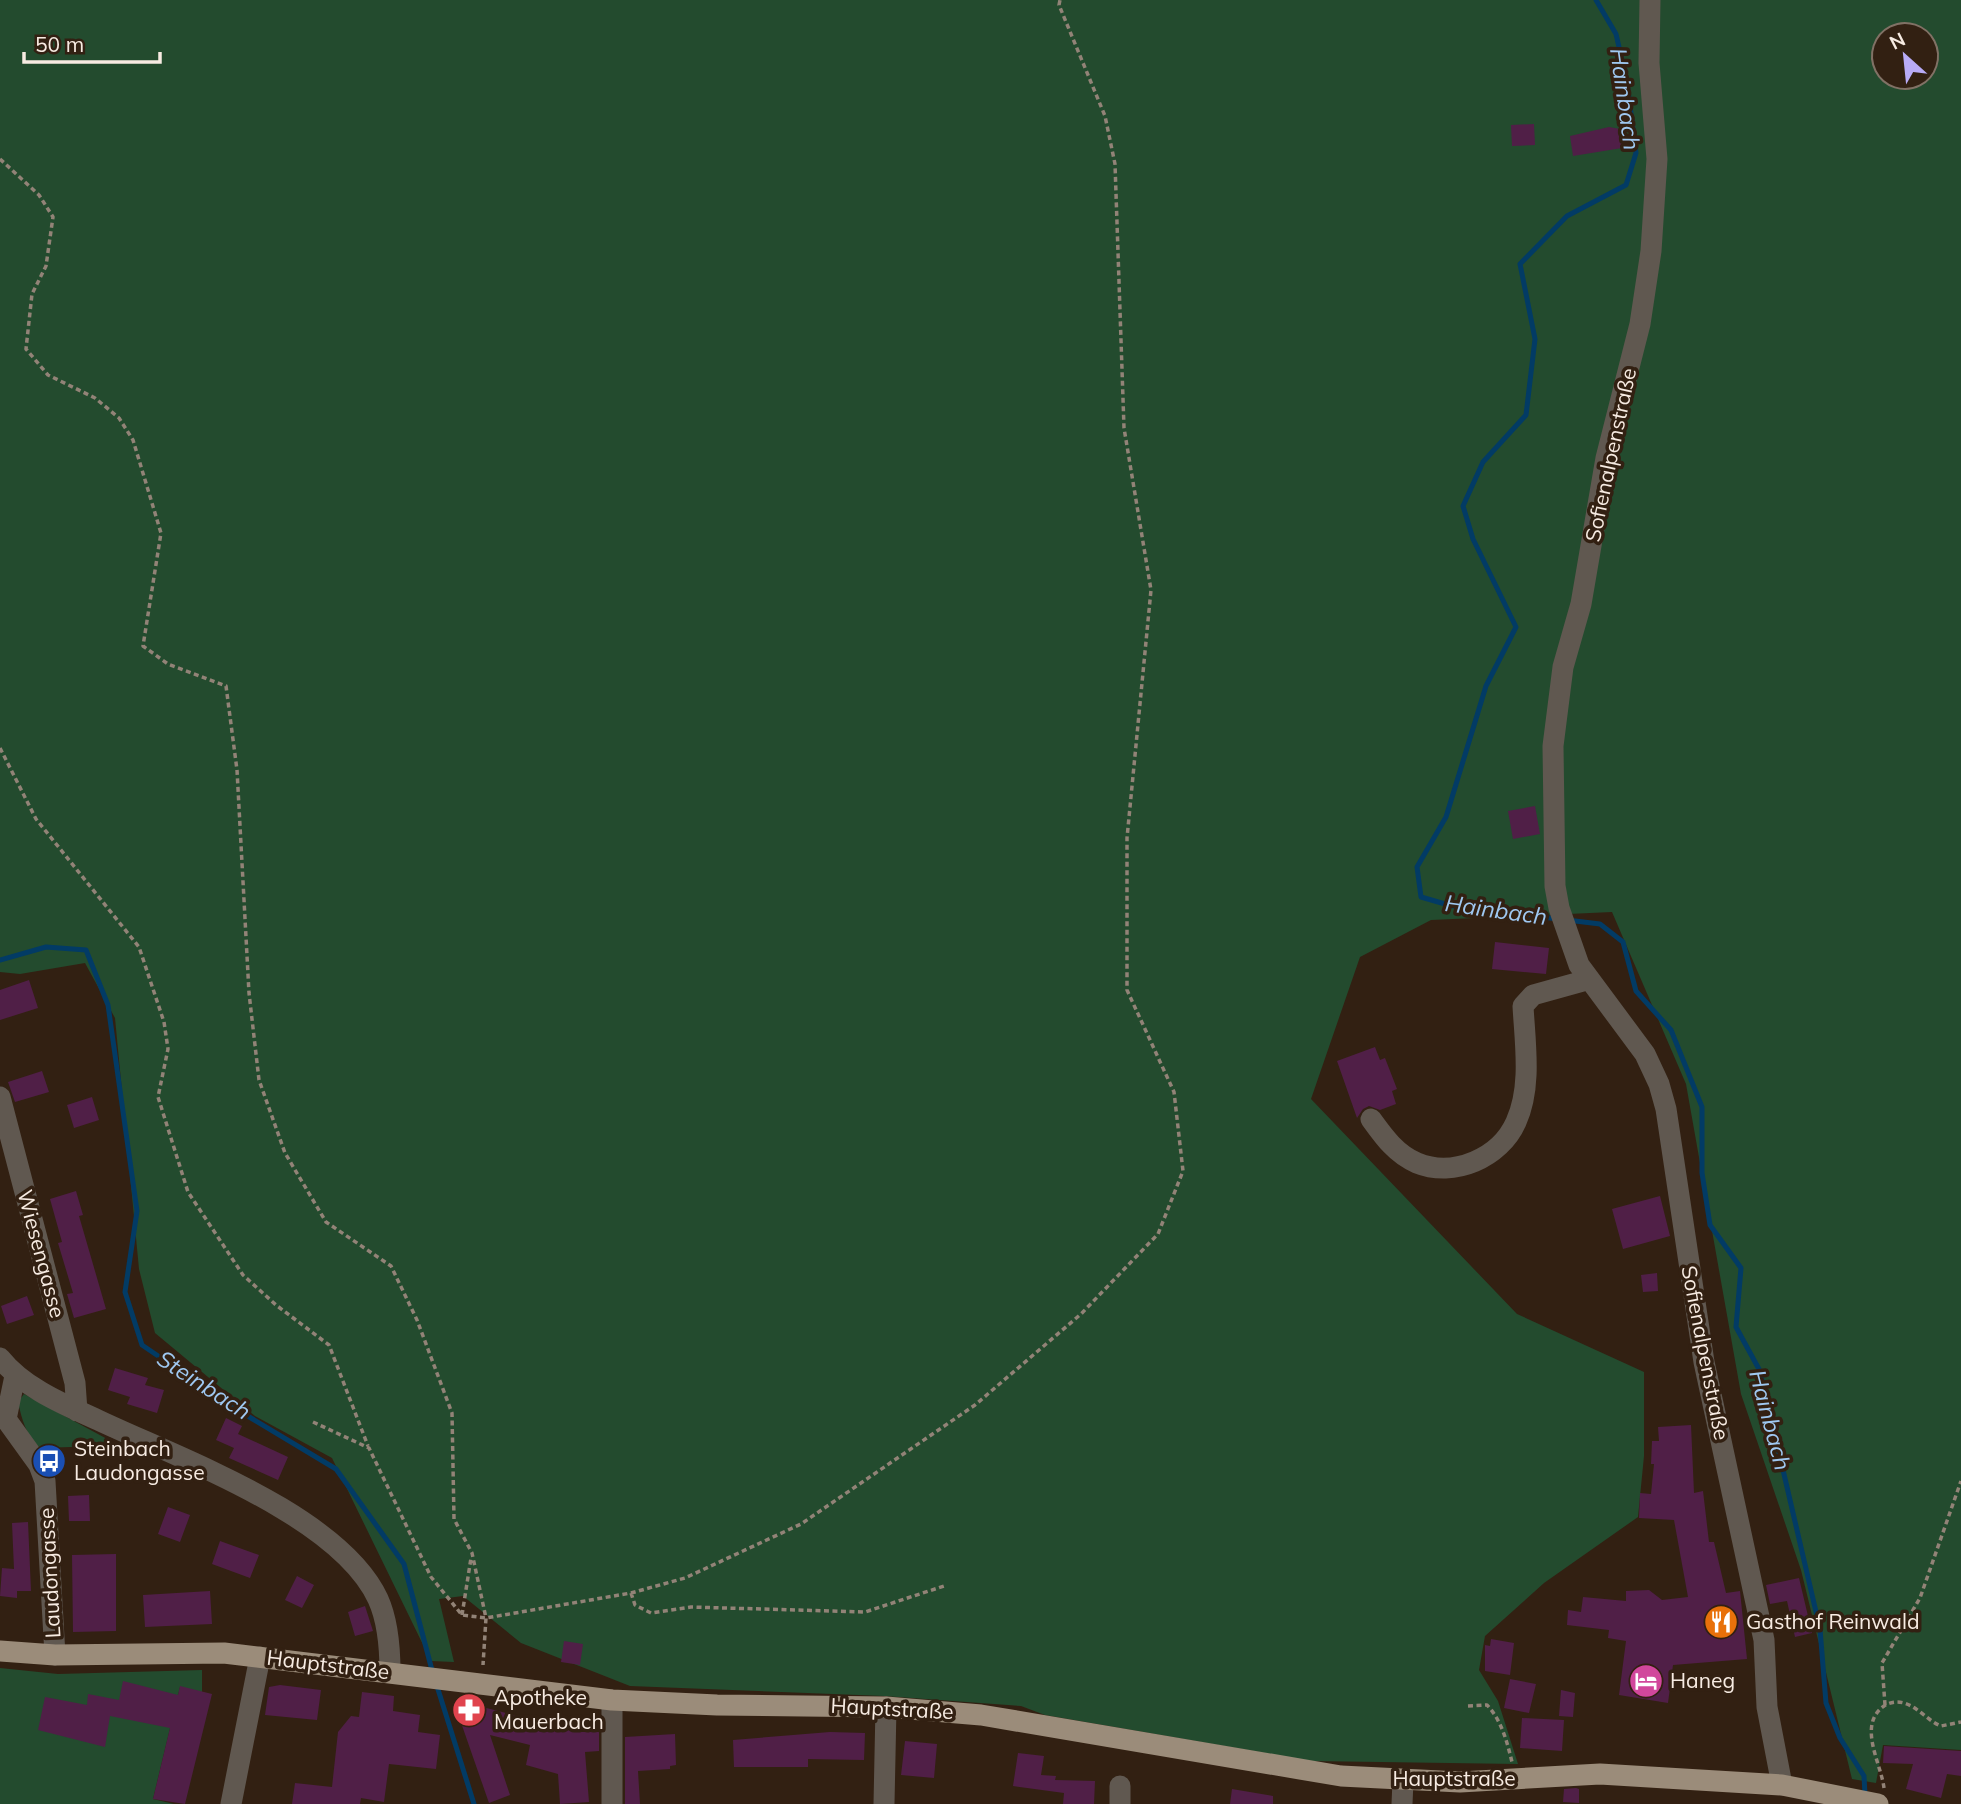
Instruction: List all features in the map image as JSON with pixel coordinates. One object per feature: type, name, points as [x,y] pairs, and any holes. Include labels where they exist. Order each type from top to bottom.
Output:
[{"type":"main road","name":"Hauptstraße","points":[[0,1651],[55,1656],[188,1652],[260,1657],[611,1700],[886,1707],[981,1715],[1261,1765],[1403,1781],[1600,1774],[1782,1785],[1849,1797],[1881,1798]]},
{"type":"street","name":"Sofienalpenstraße","points":[[1650,0],[1648,63],[1657,159],[1651,251],[1640,324],[1606,458],[1580,604],[1563,667],[1557,707],[1553,844],[1559,908],[1570,946],[1587,981],[1619,1016],[1645,1054],[1659,1084],[1666,1109],[1704,1362],[1764,1640],[1768,1717],[1782,1785]]},
{"type":"street","points":[[1371,1119],[1386,1141],[1408,1157],[1428,1166],[1459,1166],[1490,1155],[1503,1144],[1516,1124],[1522,1104],[1526,1073],[1523,1006],[1533,995],[1587,981]]},
{"type":"street","name":"Wiesengasse","points":[[0,1097],[75,1383],[77,1411]]},
{"type":"street","points":[[0,1358],[15,1376],[77,1411],[261,1498],[327,1540],[357,1569],[378,1599],[390,1646],[390,1672]]},
{"type":"street","points":[[3,1420],[15,1376]]},
{"type":"street","name":"Laudongasse","points":[[3,1420],[39,1465],[45,1481],[55,1656]]},
{"type":"street","points":[[231,1804],[260,1657]]},
{"type":"street","points":[[611,1700],[612,1804]]},
{"type":"street","points":[[884,1804],[886,1707]]},
{"type":"street","points":[[1402,1804],[1403,1781]]},
{"type":"path","points":[[0,748],[36,819],[139,947],[164,1022],[168,1049],[158,1097],[188,1192],[243,1275],[276,1305],[329,1345],[369,1448],[431,1577],[462,1615],[486,1618],[631,1594],[685,1578],[801,1524],[975,1405],[1081,1314],[1158,1234],[1183,1171],[1174,1092],[1127,990],[1127,838],[1151,590],[1124,428],[1115,164],[1105,116],[1060,0]]},
{"type":"path","points":[[0,159],[39,195],[53,217],[46,266],[32,294],[26,349],[48,375],[95,398],[119,418],[133,440],[161,533],[143,646],[168,664],[226,686],[237,770],[249,993],[259,1080],[285,1153],[326,1222],[391,1266],[417,1320],[452,1413],[454,1520],[471,1553],[486,1618],[482,1685]]},
{"type":"path","points":[[313,1422],[369,1448]]},
{"type":"path","points":[[1885,1705],[1882,1663],[1920,1598],[1961,1481]]},
{"type":"path","points":[[462,1615],[471,1553]]},
{"type":"path","points":[[631,1594],[635,1605],[651,1613],[691,1607],[864,1612],[944,1586]]},
{"type":"path","points":[[1881,1798],[1871,1727],[1877,1713],[1885,1705],[1907,1704],[1941,1726],[1961,1722]]},
{"type":"path","points":[[1468,1706],[1487,1705],[1493,1712],[1506,1738],[1516,1779]]},
{"type":"green space","points":[[0,0],[1961,0],[1961,1750],[1883,1745],[1876,1783],[1852,1779],[1801,1570],[1741,1394],[1686,1084],[1612,912],[1431,920],[1360,957],[1311,1099],[1517,1314],[1644,1372],[1644,1456],[1638,1517],[1544,1583],[1485,1636],[1479,1670],[1498,1701],[1518,1764],[1311,1761],[1045,1715],[1021,1706],[884,1696],[630,1686],[521,1643],[463,1596],[439,1599],[454,1662],[431,1661],[332,1458],[255,1416],[155,1333],[139,1269],[115,1018],[85,963],[20,974],[0,972]]},
{"type":"green space","points":[[24,1394],[133,1453],[130,1460],[102,1446],[40,1448],[28,1432],[21,1415],[18,1402]]},
{"type":"green space","points":[[0,1668],[58,1674],[202,1670],[202,1692],[180,1687],[153,1799],[174,1804],[0,1804]]},
{"type":"building","points":[[1534,124],[1535,145],[1512,146],[1511,125]]},
{"type":"building","points":[[1609,127],[1626,130],[1628,143],[1621,145],[1622,148],[1573,156],[1570,136]]},
{"type":"building","points":[[1535,806],[1540,834],[1513,839],[1508,811]]},
{"type":"building","points":[[1495,942],[1549,948],[1546,974],[1492,969]]},
{"type":"building","points":[[29,980],[38,1008],[0,1020],[0,990]]},
{"type":"building","points":[[1375,1047],[1380,1060],[1385,1058],[1397,1089],[1392,1091],[1396,1104],[1380,1110],[1369,1106],[1363,1109],[1357,1118],[1337,1061]]},
{"type":"building","points":[[42,1071],[49,1092],[15,1102],[8,1082]]},
{"type":"building","points":[[92,1097],[99,1120],[74,1128],[67,1105]]},
{"type":"building","points":[[76,1191],[83,1215],[79,1216],[106,1309],[74,1318],[67,1294],[73,1293],[58,1243],[62,1242],[50,1199]]},
{"type":"building","points":[[1660,1196],[1670,1236],[1623,1249],[1612,1209]]},
{"type":"building","points":[[1657,1273],[1658,1291],[1643,1292],[1641,1275]]},
{"type":"building","points":[[27,1296],[34,1315],[7,1324],[1,1306]]},
{"type":"building","points":[[115,1368],[148,1378],[145,1385],[164,1390],[157,1413],[127,1404],[130,1397],[108,1390]]},
{"type":"building","points":[[226,1418],[242,1426],[238,1434],[288,1457],[278,1480],[229,1458],[234,1448],[216,1440]]},
{"type":"building","points":[[1691,1425],[1694,1493],[1703,1491],[1709,1542],[1714,1542],[1726,1593],[1740,1591],[1747,1659],[1673,1665],[1668,1703],[1619,1695],[1626,1641],[1608,1638],[1609,1630],[1567,1625],[1568,1610],[1581,1612],[1583,1597],[1626,1601],[1626,1591],[1649,1590],[1662,1600],[1688,1597],[1674,1520],[1639,1518],[1640,1493],[1651,1494],[1654,1464],[1651,1464],[1652,1441],[1659,1441],[1658,1427]]},
{"type":"building","points":[[89,1495],[90,1521],[69,1521],[68,1496]]},
{"type":"building","points":[[168,1507],[190,1515],[180,1542],[158,1534]]},
{"type":"building","points":[[28,1522],[31,1591],[17,1591],[17,1598],[0,1596],[2,1568],[14,1569],[12,1523]]},
{"type":"building","points":[[220,1541],[259,1555],[250,1578],[212,1564]]},
{"type":"building","points":[[116,1554],[116,1631],[73,1632],[72,1555]]},
{"type":"building","points":[[297,1576],[314,1585],[302,1608],[285,1600]]},
{"type":"building","points":[[1799,1578],[1812,1633],[1795,1637],[1787,1601],[1770,1604],[1766,1585]]},
{"type":"building","points":[[210,1591],[212,1624],[145,1627],[143,1595]]},
{"type":"building","points":[[365,1606],[373,1631],[355,1636],[348,1612]]},
{"type":"building","points":[[1491,1639],[1514,1643],[1510,1675],[1485,1671],[1485,1645],[1490,1646]]},
{"type":"building","points":[[564,1641],[583,1644],[580,1665],[561,1662]]},
{"type":"building","points":[[1510,1679],[1536,1684],[1529,1713],[1504,1708]]},
{"type":"building","points":[[123,1681],[178,1695],[180,1686],[212,1694],[185,1804],[153,1799],[170,1728],[110,1716],[105,1747],[38,1730],[45,1697],[87,1705],[88,1694],[119,1700]]},
{"type":"building","points":[[280,1685],[321,1690],[317,1720],[265,1715],[269,1687]]},
{"type":"building","points":[[1561,1690],[1575,1693],[1573,1717],[1559,1716]]},
{"type":"building","points":[[362,1692],[394,1696],[393,1711],[420,1715],[418,1732],[440,1735],[436,1769],[389,1764],[384,1802],[361,1798],[360,1804],[292,1804],[295,1783],[332,1787],[338,1732],[351,1716],[359,1717]]},
{"type":"building","points":[[459,1701],[580,1732],[599,1732],[599,1751],[585,1752],[589,1802],[560,1804],[558,1774],[526,1765],[530,1745],[490,1735],[510,1795],[489,1803],[458,1714]]},
{"type":"building","points":[[1522,1718],[1564,1720],[1562,1751],[1520,1748]]},
{"type":"building","points":[[830,1732],[865,1733],[864,1760],[808,1759],[808,1767],[734,1767],[733,1740]]},
{"type":"building","points":[[675,1734],[676,1765],[670,1766],[670,1769],[638,1771],[640,1804],[625,1804],[625,1737]]},
{"type":"building","points":[[905,1741],[937,1744],[934,1778],[901,1775]]},
{"type":"building","points":[[1884,1746],[1961,1751],[1961,1776],[1947,1774],[1941,1798],[1906,1789],[1913,1764],[1883,1763]]},
{"type":"building","points":[[1018,1753],[1044,1756],[1041,1775],[1056,1776],[1055,1780],[1095,1781],[1094,1804],[1063,1804],[1064,1793],[1013,1786]]},
{"type":"building","points":[[1232,1789],[1273,1796],[1273,1804],[1230,1804]]},
{"type":"building","points":[[1564,1789],[1579,1789],[1579,1803],[1563,1802]]},
{"type":"waterway","name":"Hainbach","points":[[1558,919],[1452,906],[1421,897],[1417,867],[1446,817],[1486,686],[1516,627],[1473,539],[1463,506],[1483,462],[1526,415],[1535,339],[1520,264],[1567,216],[1626,185],[1636,153],[1627,82],[1616,34],[1596,0]]},
{"type":"waterway","name":"Hainbach","points":[[1567,920],[1600,924],[1623,942],[1636,991],[1671,1030],[1702,1107],[1702,1173],[1710,1225],[1741,1268],[1736,1327],[1760,1371],[1820,1629],[1826,1703],[1840,1738],[1864,1776],[1865,1795]]},
{"type":"waterway","name":"Steinbach","points":[[0,960],[46,947],[86,950],[108,1005],[137,1211],[125,1292],[142,1345],[236,1409],[336,1469],[404,1564],[433,1674]]},
{"type":"waterway","name":"Steinbach","points":[[436,1683],[474,1804]]},
{"type":"place","name":"Steinbach Laudongasse","points":[[49,1461]]},
{"type":"place","name":"Gasthof Reinwald","points":[[1721,1622]]},
{"type":"place","name":"Haneg","points":[[1646,1681]]},
{"type":"place","name":"Apotheke Mauerbach","points":[[469,1710]]}]
